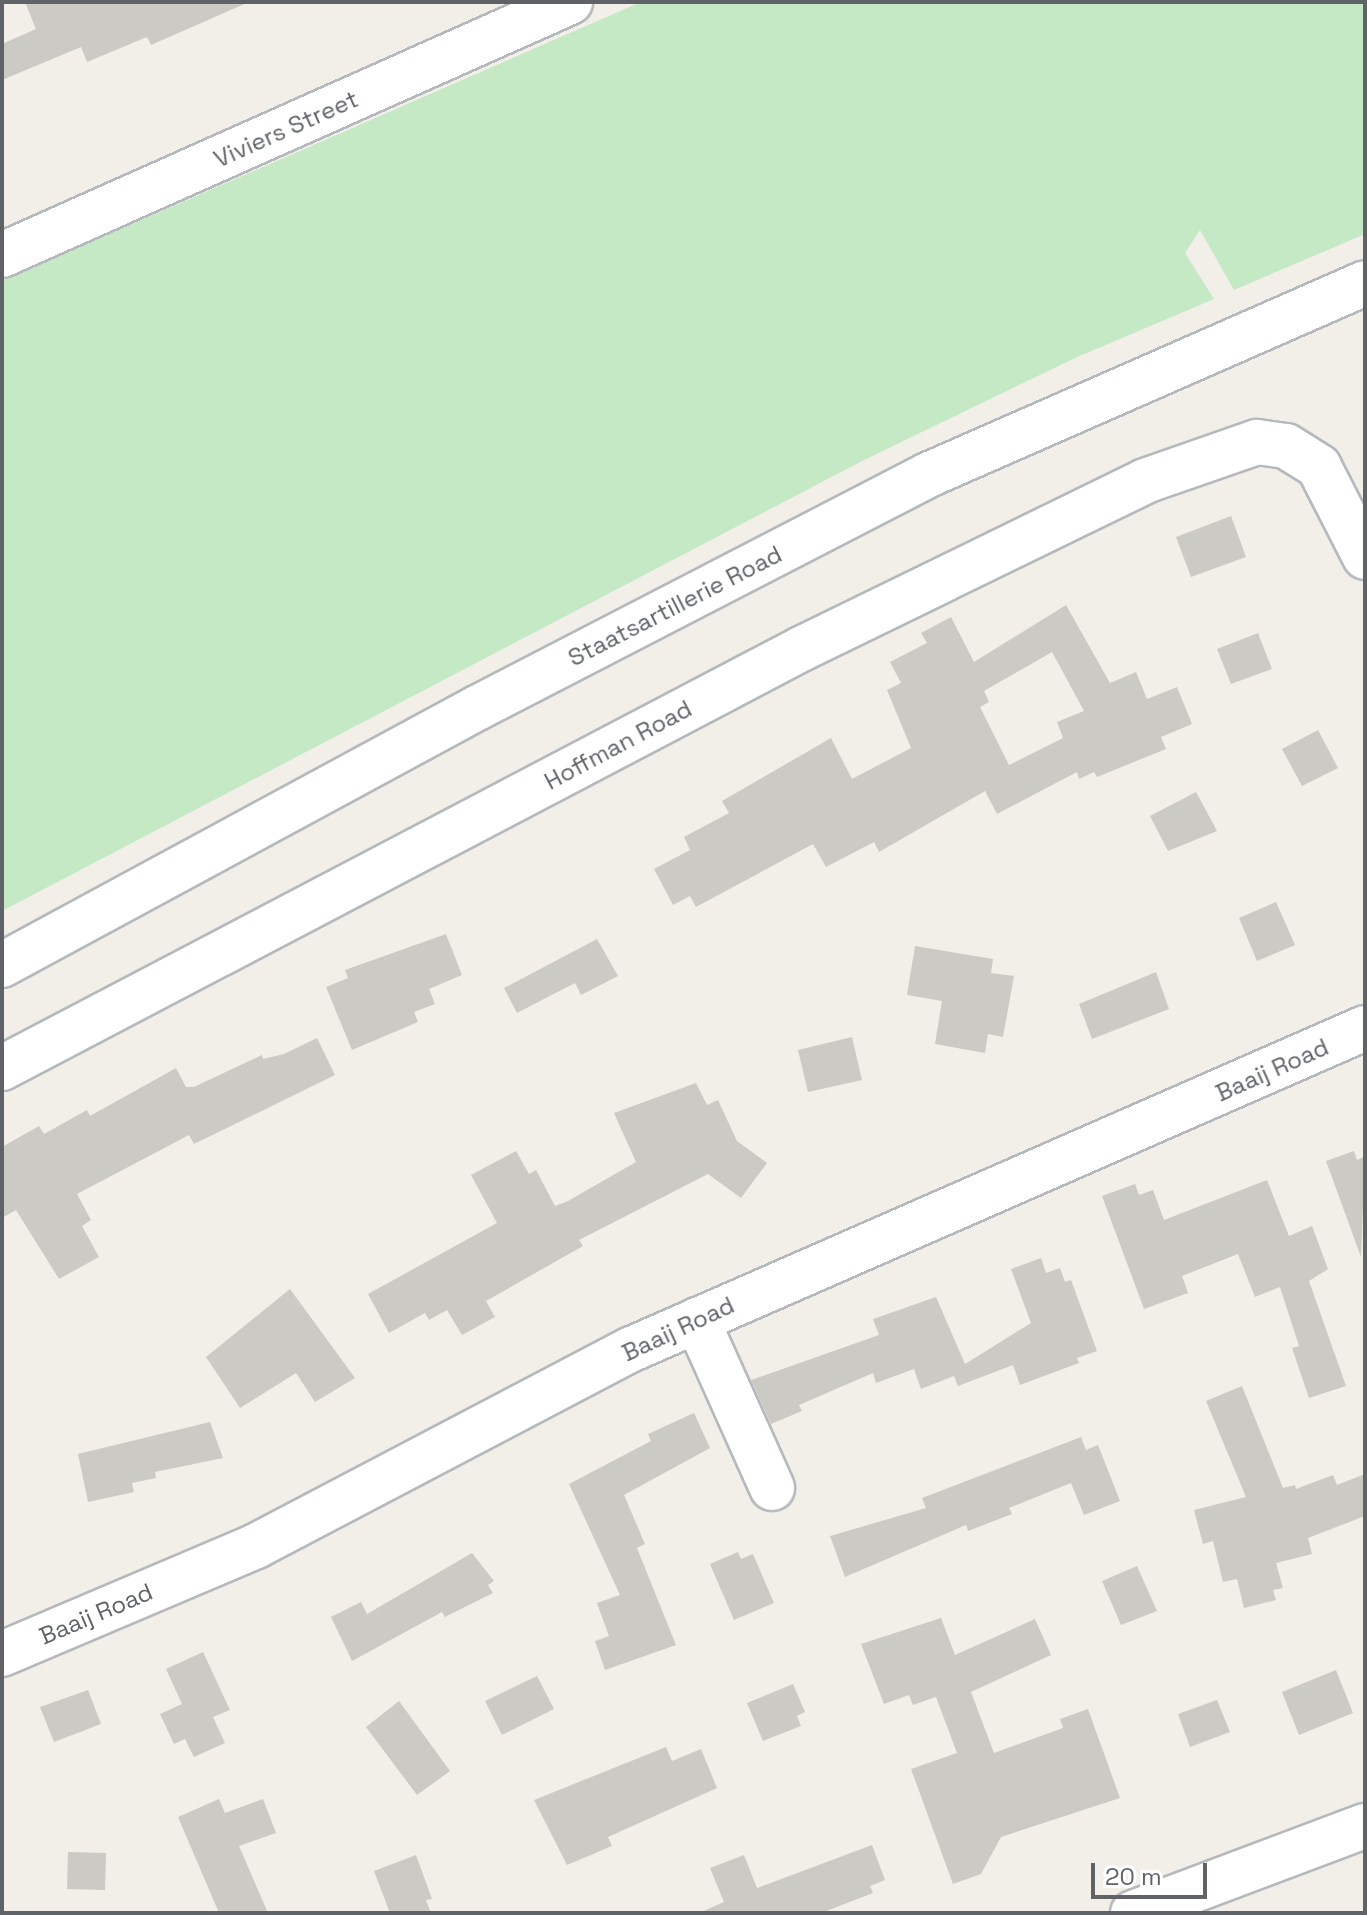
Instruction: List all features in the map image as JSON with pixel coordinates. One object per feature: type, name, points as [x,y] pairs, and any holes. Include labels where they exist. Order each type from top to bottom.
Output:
[{"type":"street","name":"Viviers Street","points":[[2,255],[570,2]]},
{"type":"street","name":"Staatsartillerie Road","points":[[2,965],[477,708],[928,475],[1365,283]]},
{"type":"street","name":"Hoffman Road","points":[[2,1068],[801,649],[1145,481],[1245,446],[1271,441],[1319,467],[1365,557]]},
{"type":"street","name":"Baaij Road","points":[[2,1654],[256,1546],[697,1320],[1365,1028]]},
{"type":"street","points":[[697,1320],[772,1488]]},
{"type":"street","points":[[1133,1913],[1365,1826]]},
{"type":"green space","points":[[641,2],[1365,2],[1365,234],[1234,290],[1200,230],[1185,253],[1214,299],[1075,358],[862,461],[2,911],[2,281]]},
{"type":"building","points":[[25,2],[249,2],[151,45],[147,37],[87,62],[81,47],[2,80],[2,44],[36,29]]},
{"type":"building","points":[[1231,516],[1246,557],[1191,577],[1176,537]]},
{"type":"building","points":[[1066,605],[1110,683],[1136,672],[1147,699],[1177,687],[1192,724],[1161,737],[1166,749],[1097,777],[1094,772],[1079,779],[1077,772],[997,814],[985,791],[879,852],[874,842],[826,867],[813,844],[696,907],[690,896],[673,905],[654,869],[690,850],[684,837],[729,813],[722,801],[831,738],[852,779],[911,748],[887,690],[901,683],[890,662],[927,643],[921,633],[951,617],[974,662]],"holes":[[[1052,652],[1084,711],[1057,722],[1063,738],[1009,765],[980,707],[989,702],[984,691]]]},
{"type":"building","points":[[1258,633],[1272,669],[1231,684],[1217,649]]},
{"type":"building","points":[[1318,730],[1338,768],[1302,786],[1282,749]]},
{"type":"building","points":[[1196,792],[1217,831],[1168,851],[1150,816]]},
{"type":"building","points":[[1276,902],[1295,945],[1257,961],[1239,918]]},
{"type":"building","points":[[446,934],[462,975],[429,989],[435,1004],[414,1012],[418,1022],[352,1050],[326,987],[348,978],[345,970]]},
{"type":"building","points":[[597,939],[618,976],[581,995],[575,983],[517,1013],[504,988]]},
{"type":"building","points":[[915,946],[993,959],[991,973],[1014,976],[1003,1037],[988,1034],[985,1053],[935,1044],[942,1001],[907,995]]},
{"type":"building","points":[[1156,972],[1169,1009],[1092,1039],[1079,1004]]},
{"type":"building","points":[[852,1037],[862,1080],[808,1092],[798,1050]]},
{"type":"building","points":[[317,1038],[335,1075],[194,1144],[189,1135],[77,1194],[91,1220],[82,1226],[99,1257],[59,1279],[16,1210],[2,1218],[2,1147],[39,1126],[44,1134],[87,1110],[90,1116],[176,1068],[186,1087],[194,1087],[262,1055],[263,1059],[284,1054]]},
{"type":"building","points":[[696,1083],[707,1105],[718,1100],[737,1141],[767,1163],[741,1198],[708,1174],[579,1240],[583,1246],[486,1301],[495,1317],[462,1335],[447,1310],[429,1320],[425,1313],[389,1333],[368,1294],[497,1223],[471,1175],[516,1151],[529,1174],[536,1170],[555,1206],[568,1201],[636,1162],[614,1113]]},
{"type":"building","points":[[1354,1151],[1357,1160],[1365,1156],[1361,1257],[1326,1161]]},
{"type":"building","points":[[1267,1180],[1289,1236],[1312,1226],[1328,1269],[1309,1281],[1346,1386],[1309,1398],[1292,1348],[1299,1346],[1280,1287],[1255,1297],[1238,1254],[1182,1276],[1188,1293],[1144,1309],[1102,1196],[1135,1184],[1139,1195],[1153,1190],[1164,1220]]},
{"type":"building","points":[[1041,1258],[1046,1273],[1060,1268],[1065,1282],[1071,1280],[1097,1351],[1077,1358],[1079,1363],[1020,1385],[1013,1365],[958,1386],[954,1376],[921,1389],[914,1369],[876,1383],[873,1373],[799,1405],[802,1411],[771,1424],[751,1380],[879,1335],[873,1319],[936,1297],[965,1364],[1031,1323],[1011,1269]]},
{"type":"building","points":[[290,1289],[355,1378],[315,1402],[296,1373],[240,1408],[206,1357]]},
{"type":"building","points":[[1242,1386],[1283,1488],[1295,1485],[1296,1489],[1333,1475],[1337,1485],[1365,1474],[1365,1516],[1308,1538],[1312,1554],[1276,1563],[1283,1588],[1273,1590],[1276,1600],[1244,1608],[1237,1579],[1223,1582],[1213,1541],[1203,1544],[1194,1510],[1246,1497],[1206,1401]]},
{"type":"building","points":[[694,1413],[710,1448],[624,1495],[645,1544],[637,1548],[676,1645],[605,1670],[595,1641],[609,1636],[597,1603],[620,1595],[569,1484],[651,1441],[648,1434]]},
{"type":"building","points":[[210,1422],[223,1458],[155,1472],[156,1478],[132,1483],[134,1492],[88,1502],[78,1454]]},
{"type":"building","points":[[1081,1437],[1086,1450],[1098,1445],[1120,1501],[1084,1515],[1071,1483],[1009,1508],[1012,1514],[968,1531],[966,1525],[845,1577],[830,1536],[926,1508],[922,1498]]},
{"type":"building","points":[[738,1552],[741,1559],[753,1554],[774,1603],[734,1620],[710,1564]]},
{"type":"building","points":[[472,1553],[494,1581],[488,1585],[493,1593],[445,1617],[442,1612],[352,1661],[331,1617],[361,1602],[367,1614]]},
{"type":"building","points":[[1137,1566],[1157,1611],[1121,1625],[1102,1581]]},
{"type":"building","points":[[941,1618],[955,1655],[1035,1619],[1051,1655],[971,1692],[994,1753],[1063,1728],[1060,1719],[1088,1709],[1120,1798],[1001,1837],[981,1874],[953,1884],[911,1769],[957,1753],[936,1697],[913,1705],[909,1695],[884,1704],[861,1644]]},
{"type":"building","points":[[203,1652],[230,1710],[213,1717],[225,1743],[194,1757],[185,1739],[174,1744],[160,1714],[182,1704],[166,1669]]},
{"type":"building","points":[[1336,1670],[1353,1713],[1299,1735],[1282,1692]]},
{"type":"building","points":[[537,1676],[554,1709],[502,1735],[485,1701]]},
{"type":"building","points":[[793,1684],[805,1712],[797,1716],[801,1726],[763,1741],[747,1703]]},
{"type":"building","points":[[88,1690],[101,1724],[54,1742],[40,1707]]},
{"type":"building","points":[[1217,1700],[1230,1732],[1190,1747],[1178,1714]]},
{"type":"building","points":[[399,1701],[450,1771],[417,1795],[366,1727]]},
{"type":"building","points":[[666,1747],[672,1761],[701,1749],[717,1788],[608,1837],[612,1846],[567,1865],[534,1800]]},
{"type":"building","points":[[219,1799],[225,1813],[263,1799],[276,1833],[239,1846],[268,1913],[219,1913],[178,1817]]},
{"type":"building","points":[[872,1845],[885,1880],[870,1886],[873,1893],[821,1913],[699,1913],[724,1902],[710,1868],[744,1855],[757,1888]]},
{"type":"building","points":[[68,1852],[106,1853],[105,1890],[67,1889]]},
{"type":"building","points":[[416,1855],[432,1899],[426,1900],[431,1913],[390,1913],[374,1871]]}]
